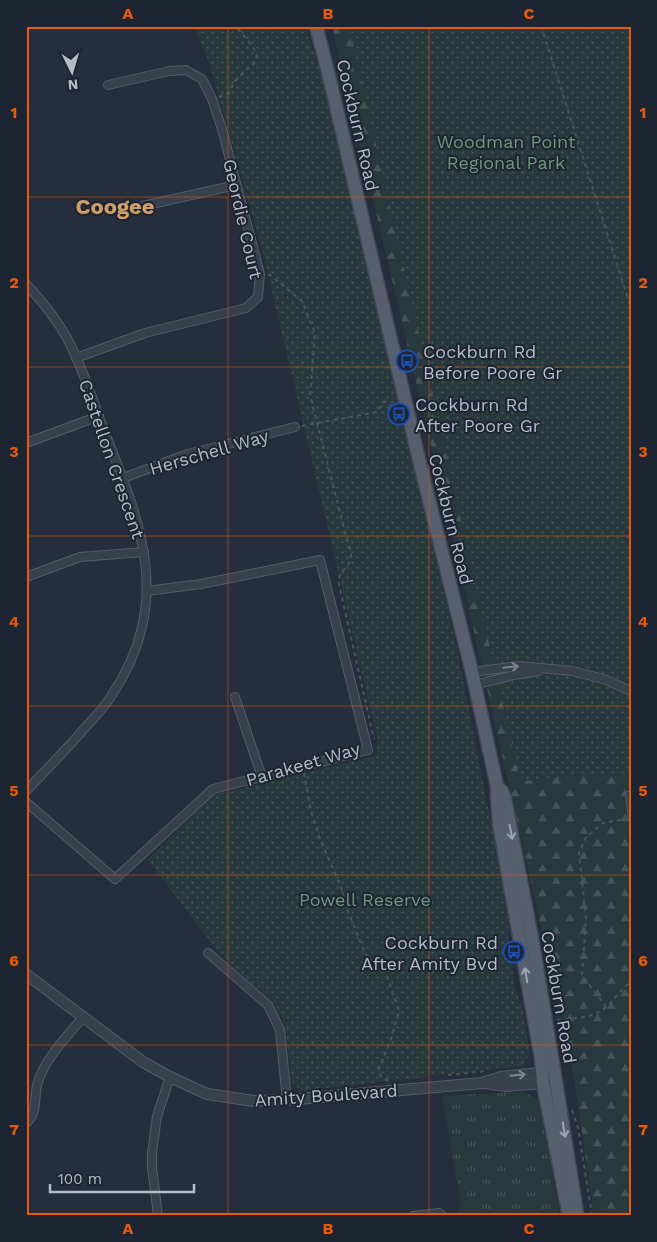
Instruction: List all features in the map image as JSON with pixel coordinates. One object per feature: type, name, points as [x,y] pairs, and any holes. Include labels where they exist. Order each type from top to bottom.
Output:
[{"type":"main road","name":"Cockburn Road","points":[[316,26],[431,513],[472,672],[497,786],[502,791],[505,799],[532,938],[569,1216]]},
{"type":"main road","name":"Cockburn Road","points":[[549,1077],[578,1216]]},
{"type":"street","name":"Geordie Court","points":[[76,358],[145,333],[246,308],[258,297],[260,274],[222,129],[212,99],[202,79],[186,70],[169,70],[108,85]]},
{"type":"street","points":[[125,210],[236,185]]},
{"type":"street","name":"Castellon Crescent","points":[[26,284],[42,300],[54,317],[67,338],[76,358],[123,478],[137,521],[147,572],[145,613],[138,643],[121,680],[100,712],[26,791]]},
{"type":"street","points":[[26,443],[99,416]]},
{"type":"street","name":"Herschell Way","points":[[123,478],[188,454],[295,427]]},
{"type":"street","points":[[26,577],[80,557],[144,552]]},
{"type":"street","name":"Parakeet Way","points":[[26,802],[114,879],[213,789],[368,750],[320,560],[201,584],[147,591]]},
{"type":"street","points":[[472,672],[519,666],[572,671],[604,679],[631,691]]},
{"type":"street","points":[[474,685],[514,675],[550,670]]},
{"type":"street","points":[[235,696],[262,777]]},
{"type":"street","points":[[208,953],[268,1005],[280,1030],[287,1100]]},
{"type":"street","name":"Amity Boulevard","points":[[26,974],[143,1062],[207,1094],[252,1101],[287,1100],[482,1083],[505,1086],[549,1077]]},
{"type":"street","points":[[26,1123],[32,1116],[37,1083],[42,1071],[83,1017]]},
{"type":"street","points":[[158,1216],[152,1153],[157,1116],[170,1077]]},
{"type":"street","points":[[413,1216],[439,1213],[442,1216]]},
{"type":"lane","points":[[631,794],[628,794],[631,819]]},
{"type":"path","points":[[212,99],[229,93],[234,82],[254,64],[256,56],[253,47],[236,26]]},
{"type":"path","points":[[541,26],[631,308]]},
{"type":"path","points":[[295,427],[377,412],[384,401],[395,408],[397,416]]},
{"type":"path","points":[[606,1007],[582,975],[586,918],[580,853],[586,837],[603,823],[631,819]]},
{"type":"path","points":[[556,1020],[597,1014],[631,982]]},
{"type":"path","points":[[570,1104],[578,1128],[592,1215]]},
{"type":"green space","name":"Powell Reserve","points":[[194,26],[305,26],[322,77],[455,639],[509,915],[508,935],[515,989],[522,1006],[530,1054],[521,1066],[301,1091],[291,1081],[286,1030],[282,1017],[272,1000],[231,966],[148,860],[213,795],[376,756],[378,741],[263,253],[210,65]]},
{"type":"green space","name":"Woodman Point Regional Park","points":[[332,26],[631,26],[631,1216],[594,1216],[572,1063],[452,534]]},
{"type":"green space","name":"Woodman Point Regional Park","points":[[349,26],[631,26],[631,772],[520,781]]},
{"type":"green space","points":[[522,1092],[539,1099],[560,1216],[458,1216],[461,1203],[442,1096]]},
{"type":"place","name":"Cockburn Rd Before Poore Gr","points":[[407,361]]},
{"type":"place","name":"Cockburn Rd After Poore Gr","points":[[399,414]]},
{"type":"place","name":"Cockburn Rd After Amity Bvd","points":[[514,952]]},
{"type":"district","name":"Coogee","points":[[115,206]]}]
